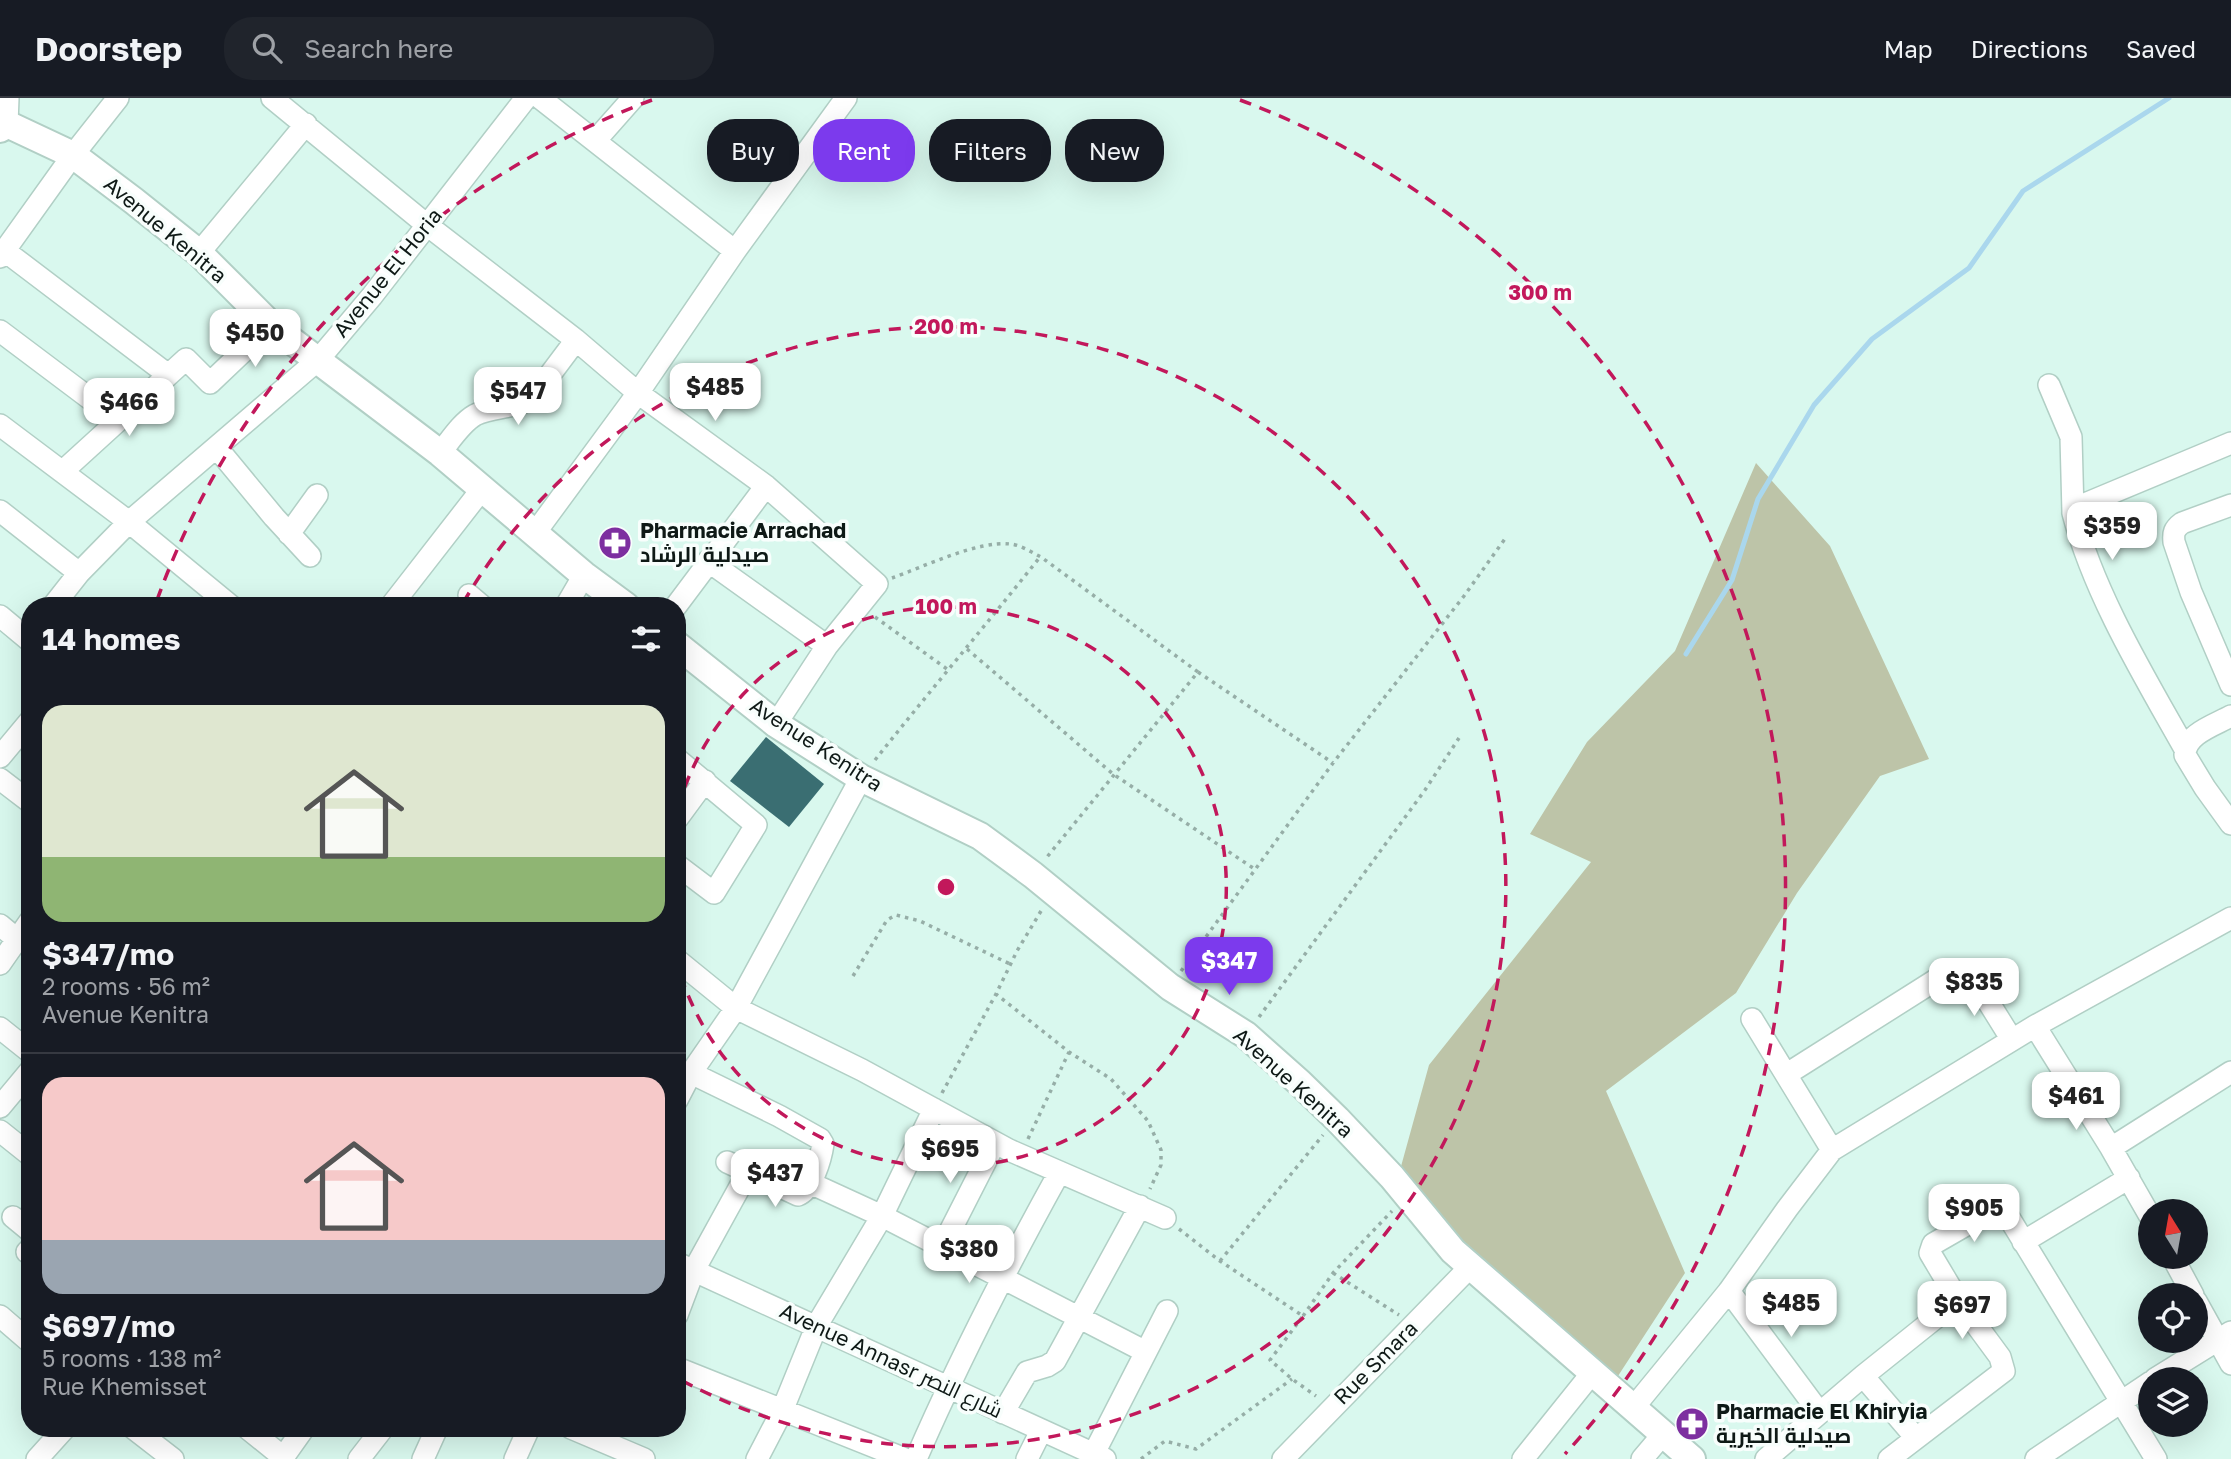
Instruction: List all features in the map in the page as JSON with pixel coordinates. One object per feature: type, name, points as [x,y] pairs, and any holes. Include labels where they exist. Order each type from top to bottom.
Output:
[{"type":"street","points":[[118,98],[2,254],[167,374]]},
{"type":"street","points":[[272,98],[427,226],[576,340],[638,393],[766,486],[877,584],[827,646],[776,724]]},
{"type":"street","name":"Avenue El Horia","points":[[60,597],[79,573],[129,522],[318,360],[526,98]]},
{"type":"street","points":[[540,98],[735,251]]},
{"type":"street","points":[[595,141],[633,98]]},
{"type":"street","points":[[535,533],[638,393],[735,251],[846,98]]},
{"type":"street","name":"Avenue Kenitra","points":[[5,117],[74,155],[199,253],[271,326],[440,453],[614,597]]},
{"type":"street","points":[[199,253],[306,124]]},
{"type":"street","points":[[63,471],[186,359],[210,383],[271,326]]},
{"type":"street","points":[[0,331],[117,419]]},
{"type":"street","points":[[440,453],[473,416],[501,407],[515,406],[534,396],[576,340]]},
{"type":"street","points":[[2049,385],[2071,437],[2073,513],[2080,540],[2135,661],[2185,749],[2185,755],[2231,824]]},
{"type":"street","points":[[0,425],[129,522],[220,597]]},
{"type":"street","points":[[2073,513],[2084,504],[2231,443]]},
{"type":"street","points":[[216,448],[310,556]]},
{"type":"street","points":[[682,597],[766,486]]},
{"type":"street","points":[[398,597],[482,489]]},
{"type":"street","points":[[289,534],[317,495]]},
{"type":"street","points":[[2231,505],[2182,523],[2176,527],[2173,534],[2191,592],[2231,685]]},
{"type":"street","points":[[0,511],[79,573]]},
{"type":"street","points":[[708,561],[827,646]]},
{"type":"street","points":[[571,597],[584,575]]},
{"type":"street","points":[[0,616],[21,632]]},
{"type":"street","name":"Avenue Kenitra","points":[[686,652],[776,724],[861,778],[980,836],[1033,875],[1170,986],[1245,1035],[1337,1119],[1406,1195],[1452,1251],[1692,1459]]},
{"type":"street","points":[[2185,749],[2193,737],[2231,716]]},
{"type":"street","points":[[0,757],[21,746]]},
{"type":"street","points":[[686,766],[756,825],[714,893],[686,872]]},
{"type":"street","points":[[686,1083],[736,1008],[861,778]]},
{"type":"street","points":[[0,779],[21,795]]},
{"type":"street","points":[[686,807],[705,781]]},
{"type":"street","points":[[1634,1407],[1729,1291],[1832,1150],[2035,1026],[2231,918]]},
{"type":"street","points":[[0,925],[18,940]]},
{"type":"street","points":[[0,964],[21,935]]},
{"type":"street","points":[[686,970],[736,1008],[862,1070],[995,1143],[1166,1218]]},
{"type":"street","points":[[1787,1074],[1942,976],[1960,970],[1971,974],[2012,1040]]},
{"type":"street","points":[[1752,1019],[1832,1150]]},
{"type":"street","points":[[2035,1026],[2141,1199]]},
{"type":"street","points":[[0,1028],[21,1045]]},
{"type":"street","points":[[2111,1148],[2231,1072]]},
{"type":"street","points":[[691,1073],[779,1116],[820,1139],[823,1144],[804,1193],[795,1194],[727,1162]]},
{"type":"street","points":[[0,1107],[21,1082]]},
{"type":"street","points":[[757,1459],[782,1411],[817,1325],[882,1216],[933,1109]]},
{"type":"street","points":[[0,1131],[21,1148]]},
{"type":"street","points":[[942,1247],[995,1143]]},
{"type":"street","points":[[686,1266],[748,1172]]},
{"type":"street","points":[[916,1459],[1000,1278],[1059,1173]]},
{"type":"street","points":[[2023,1242],[2129,1178]]},
{"type":"street","points":[[810,1183],[882,1216],[1146,1352]]},
{"type":"street","points":[[1003,1413],[1027,1372],[1055,1361],[1140,1206]]},
{"type":"street","points":[[1889,1459],[2004,1371],[2000,1357],[1958,1300],[1931,1257],[1930,1249],[1933,1244],[1998,1206],[2003,1208],[2156,1459]]},
{"type":"street","points":[[13,1217],[21,1230]]},
{"type":"street","name":"Avenue Annasr شارع النصر","points":[[686,1266],[1096,1457]]},
{"type":"street","name":"Rue Smara","points":[[1292,1456],[1333,1406],[1470,1267]]},
{"type":"street","points":[[1729,1291],[1819,1412]]},
{"type":"street","points":[[1766,1459],[1819,1412],[1958,1300]]},
{"type":"street","points":[[1096,1457],[1167,1311]]},
{"type":"street","points":[[2208,1316],[2224,1336],[2231,1364]]},
{"type":"street","points":[[2,1322],[21,1336]]},
{"type":"street","points":[[2174,1367],[2224,1336]]},
{"type":"street","points":[[686,1372],[905,1459]]},
{"type":"street","points":[[1523,1459],[1592,1373]]},
{"type":"street","points":[[1863,1376],[1916,1438]]},
{"type":"street","points":[[2036,1459],[2138,1390]]},
{"type":"street","points":[[1027,1459],[1041,1431]]},
{"type":"street","points":[[1642,1459],[1664,1433]]},
{"type":"street","points":[[37,1459],[57,1437]]},
{"type":"street","points":[[145,1437],[173,1459]]},
{"type":"street","points":[[258,1437],[282,1458],[297,1437]]},
{"type":"street","points":[[359,1459],[376,1437]]},
{"type":"street","points":[[423,1459],[433,1437]]},
{"type":"street","points":[[515,1459],[525,1437]]},
{"type":"street","points":[[585,1437],[612,1454],[644,1459]]},
{"type":"path","points":[[1170,986],[1333,763],[1464,596],[1507,536]]},
{"type":"path","points":[[877,584],[978,547],[998,543],[1013,544],[1041,557],[1198,672],[1333,763]]},
{"type":"path","points":[[861,778],[1041,557]]},
{"type":"path","points":[[859,606],[947,670]]},
{"type":"path","points":[[967,649],[1113,774],[1256,870]]},
{"type":"path","points":[[1033,875],[1198,672]]},
{"type":"path","points":[[1245,1035],[1425,790],[1460,738]]},
{"type":"path","points":[[933,1109],[1010,964],[1054,892]]},
{"type":"path","points":[[853,976],[887,920],[896,915],[920,921],[1010,964]]},
{"type":"path","points":[[996,994],[1069,1052],[1111,1079],[1139,1110],[1155,1134],[1161,1150],[1161,1165],[1140,1206]]},
{"type":"path","points":[[1020,1154],[1069,1052]]},
{"type":"path","points":[[1220,1261],[1337,1119]]},
{"type":"path","points":[[1333,1406],[1292,1379],[1270,1360],[1333,1273],[1406,1195]]},
{"type":"path","points":[[1166,1218],[1220,1261],[1303,1316]]},
{"type":"path","points":[[1333,1273],[1415,1325]]},
{"type":"path","points":[[1141,1459],[1165,1441],[1196,1449],[1292,1379]]},
{"type":"green space","points":[[1756,463],[1830,546],[1929,759],[1880,776],[1797,893],[1736,993],[1606,1091],[1685,1273],[1618,1376],[1392,1199],[1429,1065],[1591,862],[1530,834],[1587,742],[1675,651]]},
{"type":"building","points":[[766,737],[824,784],[789,827],[730,781]]},
{"type":"waterway","points":[[1686,654],[1732,580],[1758,499],[1814,405],[1872,339],[1969,268],[2023,191],[2169,98]]},
{"type":"place","name":"Pharmacie Arrachad صيدلية الرشاد","points":[[615,543]]},
{"type":"place","name":"Pharmacie El Khiryia صيدلية الخيرية","points":[[1692,1424]]}]
